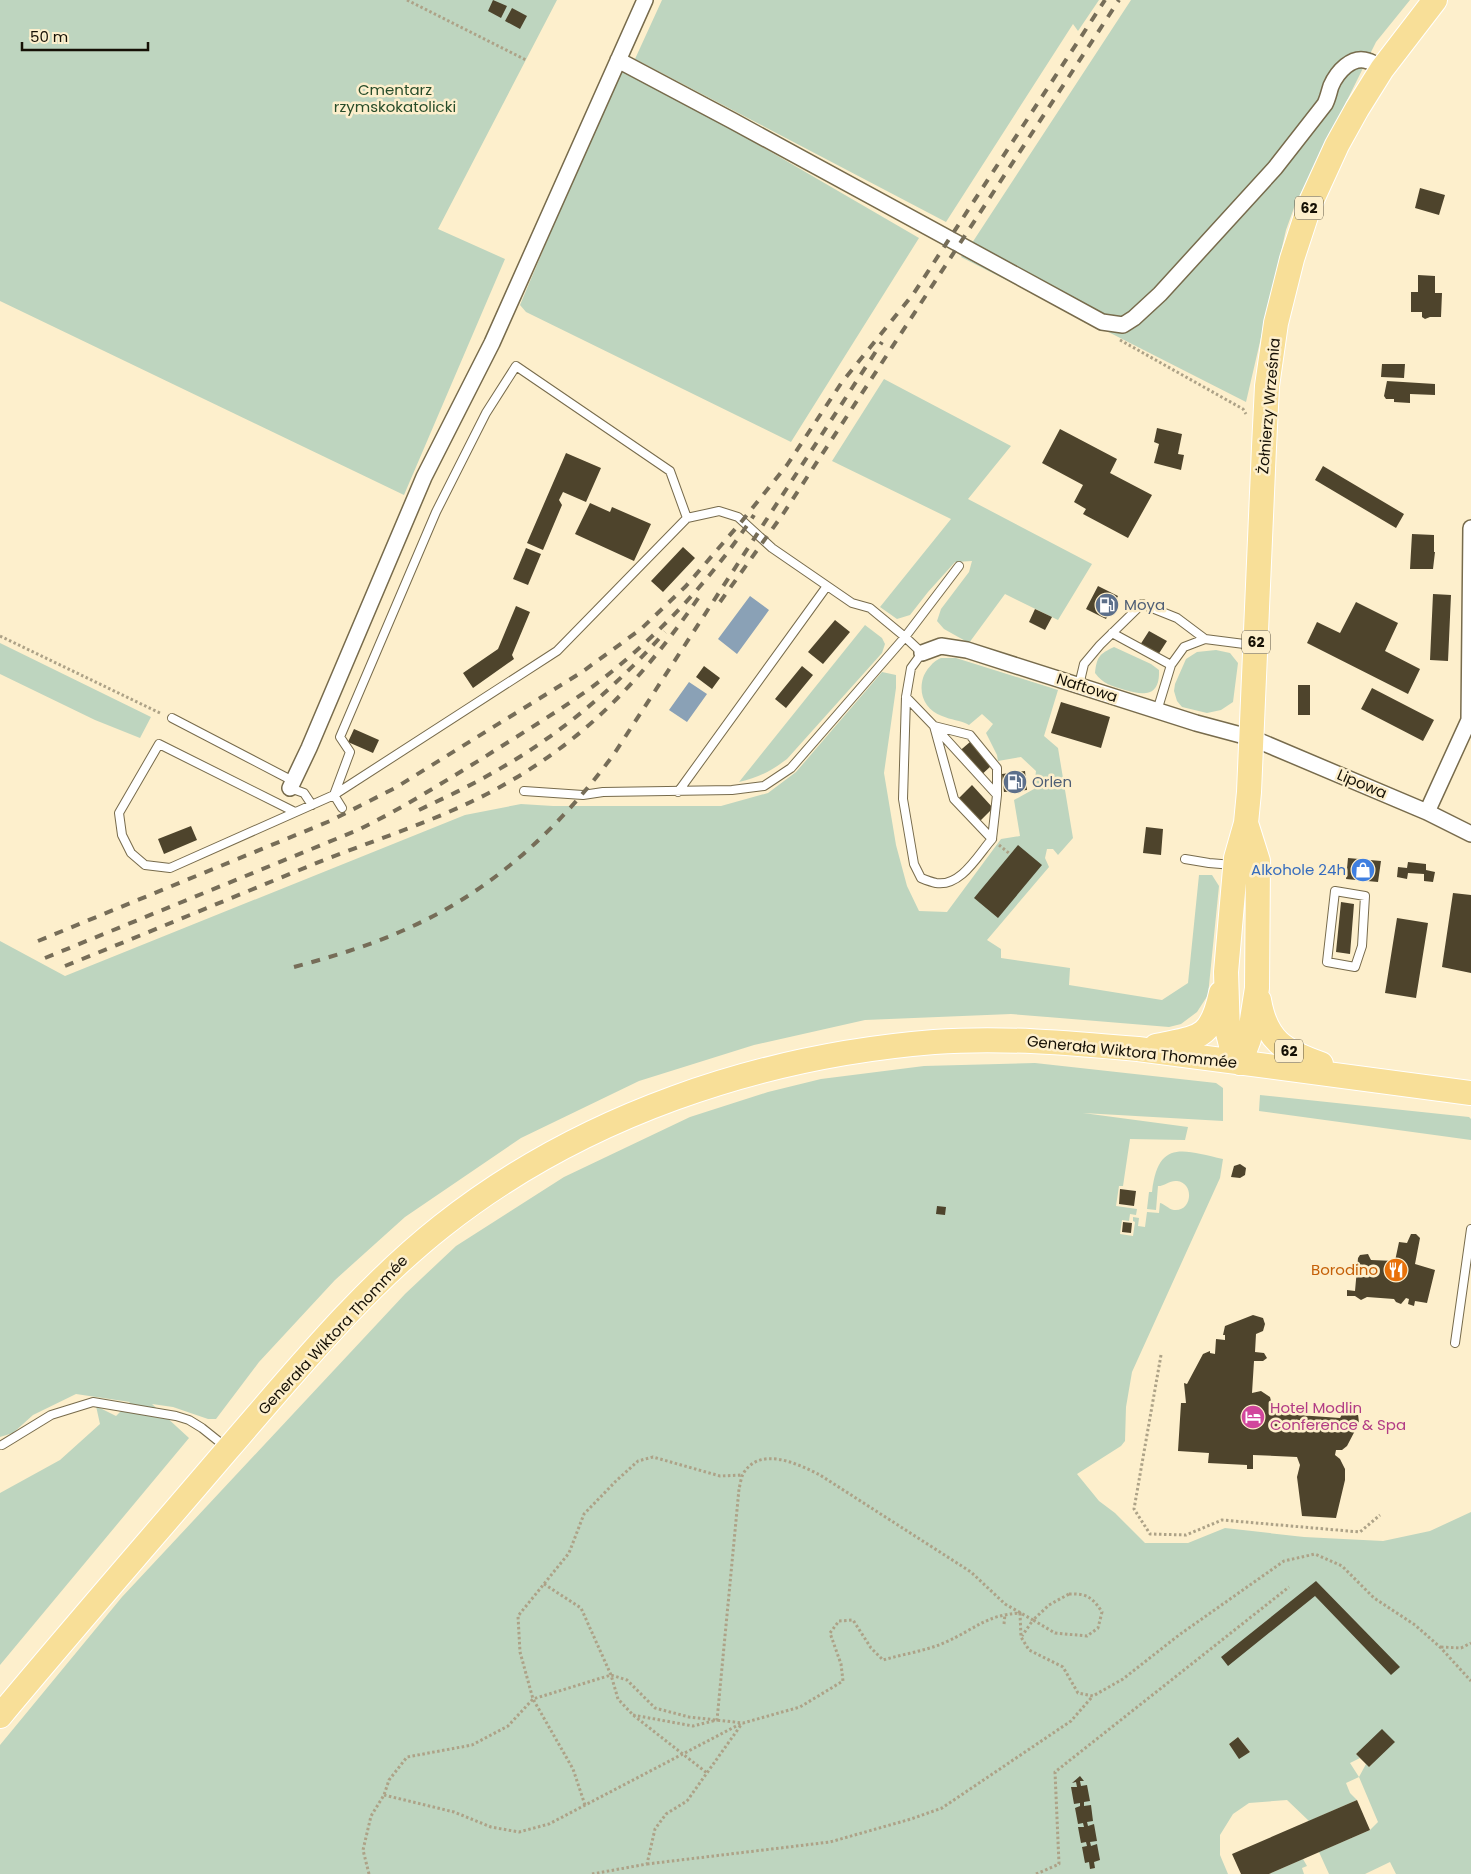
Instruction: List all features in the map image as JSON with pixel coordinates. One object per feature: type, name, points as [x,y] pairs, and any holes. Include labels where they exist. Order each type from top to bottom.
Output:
[{"type":"main road","name":"Żołnierzy Września","points":[[1240,1062],[1231,1045],[1228,1033],[1226,972],[1235,865],[1246,823],[1252,738],[1265,429],[1276,323],[1292,259],[1310,204],[1337,145],[1356,109],[1382,69],[1435,0]]},
{"type":"main road","name":"Żołnierzy Września","points":[[1240,1062],[1249,1039],[1257,988],[1258,861],[1246,823]]},
{"type":"main road","points":[[1138,1049],[1184,1040],[1204,1032],[1216,1015],[1226,972]]},
{"type":"main road","name":"62","points":[[1257,988],[1265,1025],[1279,1043],[1298,1056],[1358,1078]]},
{"type":"main road","name":"Generała Wiktora Thommée","points":[[0,1716],[228,1449],[320,1344],[382,1280],[419,1245],[456,1216],[516,1175],[612,1124],[678,1097],[738,1077],[801,1061],[866,1049],[936,1042],[986,1040],[1054,1042],[1138,1049],[1471,1093]]},
{"type":"street","points":[[291,785],[424,477],[492,343],[645,0]]},
{"type":"street","points":[[618,60],[1102,322],[1123,325],[1134,318],[1160,294],[1275,168],[1325,104],[1332,85],[1346,66],[1352,61],[1359,59],[1368,60],[1382,69]]},
{"type":"street","points":[[1427,812],[1469,720],[1471,528]]},
{"type":"street","name":"Naftowa","points":[[922,653],[942,646],[967,650],[1252,738]]},
{"type":"street","name":"Lipowa","points":[[1252,738],[1427,812],[1471,834]]},
{"type":"lane","points":[[334,796],[350,752],[340,737],[436,512],[486,413],[516,366],[670,470],[687,518]]},
{"type":"lane","points":[[295,812],[160,744],[120,813],[122,835],[131,853],[145,866],[170,868],[334,796],[556,651],[687,518],[719,511],[738,517],[772,548],[852,603],[870,608],[922,653],[911,668],[906,697],[902,799],[914,864],[921,878],[937,883],[950,882],[963,874],[992,839],[997,796],[997,768],[970,735],[934,726]]},
{"type":"lane","points":[[524,791],[583,795],[603,792],[732,790],[764,786],[791,768],[905,637],[959,566]]},
{"type":"lane","points":[[678,792],[827,586]]},
{"type":"lane","points":[[1079,685],[1084,664],[1112,632],[1142,604],[1177,618],[1205,639]]},
{"type":"lane","points":[[1112,632],[1171,665]]},
{"type":"lane","points":[[1157,710],[1171,665],[1184,647],[1205,639],[1256,646]]},
{"type":"lane","points":[[906,697],[997,796]]},
{"type":"lane","points":[[172,718],[304,793],[312,805]]},
{"type":"lane","points":[[934,726],[954,799],[992,839]]},
{"type":"lane","points":[[334,796],[342,808]]},
{"type":"lane","points":[[1184,859],[1209,864],[1235,865]]},
{"type":"lane","points":[[1335,891],[1365,896],[1362,946],[1355,967],[1327,962],[1335,891]]},
{"type":"lane","points":[[1455,1343],[1471,1229]]},
{"type":"lane","points":[[2,1444],[51,1415],[93,1402],[190,1420],[228,1449]]},
{"type":"path","points":[[407,0],[526,60]]},
{"type":"path","points":[[1102,322],[1121,341],[1243,409],[1247,416]]},
{"type":"path","points":[[0,636],[172,718]]},
{"type":"path","points":[[1161,1355],[1134,1509],[1150,1534],[1186,1536],[1222,1520],[1360,1532],[1380,1515]]},
{"type":"path","points":[[585,1805],[573,1770],[533,1699],[520,1652],[518,1616],[570,1553],[584,1514],[638,1461],[653,1457],[720,1476],[743,1475]]},
{"type":"path","points":[[717,1720],[738,1499],[743,1475],[754,1462],[773,1458],[800,1465],[820,1475],[971,1572],[1005,1604],[1020,1613],[1033,1620],[1055,1633],[1087,1636],[1098,1628],[1102,1612],[1094,1600],[1079,1594],[1069,1594],[1048,1605],[1033,1620],[1021,1637]]},
{"type":"path","points":[[592,1874],[647,1864],[830,1842],[911,1820],[942,1808],[1071,1721],[1093,1696],[1123,1679],[1180,1635],[1284,1561],[1315,1554],[1342,1566],[1374,1598],[1415,1625],[1440,1647],[1471,1681]]},
{"type":"path","points":[[544,1584],[581,1608],[611,1675],[618,1699],[633,1715],[706,1773]]},
{"type":"path","points":[[1036,1874],[1059,1864],[1056,1772],[1289,1587]]},
{"type":"path","points":[[384,1795],[454,1812],[491,1826],[519,1832],[549,1824],[743,1723],[800,1707],[843,1681],[841,1664],[830,1633],[839,1621],[853,1620],[871,1648],[883,1660],[945,1642],[990,1618],[1020,1613]]},
{"type":"path","points":[[1020,1613],[1021,1637],[1029,1650],[1063,1667],[1078,1693],[1093,1696]]},
{"type":"path","points":[[1004,1624],[1005,1614]]},
{"type":"path","points":[[1440,1647],[1461,1648],[1471,1642]]},
{"type":"path","points":[[369,1874],[363,1850],[371,1816],[384,1795],[389,1780],[407,1757],[472,1745],[508,1726],[533,1699],[611,1675],[627,1680],[655,1708],[689,1717],[743,1723]]},
{"type":"path","points":[[633,1715],[693,1726],[717,1720]]},
{"type":"path","points":[[647,1864],[655,1829],[666,1814],[687,1801],[743,1723]]},
{"type":"green space","name":"Cmentarz rzymskokatolicki","points":[[0,0],[557,0],[438,229],[505,259],[404,495],[0,301]]},
{"type":"green space","points":[[662,0],[1099,0],[1078,31],[1073,24],[946,222],[635,59]]},
{"type":"green space","points":[[1131,0],[1410,0],[1376,42],[1295,205],[1286,230],[1246,402],[961,257]]},
{"type":"green space","points":[[619,70],[728,127],[919,238],[791,442],[526,312],[520,305]]},
{"type":"green space","points":[[884,379],[1011,446],[968,499],[1092,564],[1058,620],[1005,594],[969,643],[944,629],[937,621],[941,609],[969,572],[972,561],[955,562],[910,615],[897,619],[880,607],[951,519],[832,461]]},
{"type":"green space","points":[[865,625],[882,638],[885,644],[882,653],[787,759],[764,774],[739,782]]},
{"type":"green space","points":[[0,643],[151,717],[140,738],[95,720],[0,674]]},
{"type":"green space","points":[[1114,647],[1151,664],[1159,670],[1159,679],[1154,689],[1145,693],[1132,692],[1108,684],[1098,677],[1095,673],[1098,660],[1102,654]]},
{"type":"green space","points":[[1216,650],[1230,653],[1238,663],[1233,702],[1221,710],[1207,713],[1182,707],[1177,701],[1174,691],[1175,684],[1186,659],[1197,652]]},
{"type":"green space","points":[[941,658],[956,658],[1058,690],[1044,736],[1058,748],[1073,838],[1058,855],[1053,849],[1047,849],[1045,858],[1049,867],[987,940],[1001,949],[1001,958],[1070,968],[1069,985],[1162,1000],[1188,983],[1199,875],[1212,875],[1219,886],[1208,995],[1197,1012],[1181,1024],[1169,1027],[1011,1014],[865,1020],[754,1045],[639,1081],[521,1138],[405,1217],[335,1280],[259,1362],[216,1419],[208,1419],[173,1407],[152,1404],[189,1438],[0,1665],[0,1493],[60,1460],[100,1424],[96,1406],[116,1416],[130,1402],[76,1394],[33,1415],[13,1433],[0,1437],[0,941],[65,976],[465,815],[521,804],[553,806],[721,806],[768,793],[796,772],[882,672],[896,675],[896,688],[884,773],[896,845],[907,886],[919,911],[947,912],[1001,839],[1020,836],[1014,800],[1034,789],[1036,771],[1021,757],[998,761],[986,733],[993,724],[982,714],[969,725],[942,716],[928,706],[923,696],[923,678],[930,666]]},
{"type":"green space","points":[[1035,1063],[1216,1083],[1223,1088],[1223,1121],[1083,1113],[1188,1127],[1185,1140],[1130,1139],[1123,1186],[1119,1186],[1116,1206],[1137,1209],[1136,1215],[1130,1214],[1129,1221],[1122,1220],[1120,1234],[1133,1236],[1135,1222],[1133,1217],[1139,1218],[1138,1226],[1145,1227],[1147,1212],[1159,1213],[1160,1203],[1174,1210],[1185,1207],[1189,1197],[1187,1187],[1183,1183],[1174,1181],[1158,1186],[1156,1210],[1147,1209],[1149,1192],[1152,1192],[1155,1175],[1160,1163],[1167,1156],[1175,1152],[1185,1152],[1223,1159],[1220,1178],[1132,1372],[1126,1407],[1125,1441],[1121,1446],[1077,1474],[1099,1501],[1115,1513],[1145,1543],[1188,1543],[1225,1528],[1304,1537],[1383,1541],[1430,1531],[1471,1512],[1471,1874],[1396,1874],[1390,1862],[1365,1874],[1329,1874],[1319,1852],[1370,1830],[1378,1822],[1359,1777],[1346,1783],[1350,1793],[1357,1800],[1309,1821],[1287,1800],[1249,1803],[1233,1814],[1220,1835],[1220,1855],[1228,1874],[0,1874],[0,1745],[122,1597],[405,1294],[456,1246],[564,1177],[690,1117],[768,1092],[821,1079],[924,1066]],"holes":[[[1238,1737],[1250,1752],[1239,1758],[1229,1744]],[[1362,1749],[1374,1762],[1369,1767],[1366,1764],[1359,1777],[1350,1763],[1360,1758],[1356,1754]]]},
{"type":"green space","points":[[1260,1095],[1469,1117],[1471,1119],[1471,1140],[1259,1111]]},
{"type":"green space","points":[[1303,1859],[1307,1866],[1302,1868],[1304,1874],[1269,1874]]},
{"type":"water","points":[[750,596],[769,610],[737,654],[718,639]]},
{"type":"water","points":[[689,682],[707,694],[687,722],[669,710]]},
{"type":"building","points":[[493,0],[507,6],[501,18],[488,11]]},
{"type":"building","points":[[512,8],[527,16],[520,29],[505,21]]},
{"type":"building","points":[[1420,188],[1445,195],[1439,215],[1415,208]]},
{"type":"building","points":[[1418,275],[1435,276],[1435,293],[1442,293],[1441,317],[1425,319],[1422,317],[1422,312],[1411,312],[1411,292],[1418,292]]},
{"type":"building","points":[[1382,364],[1405,364],[1404,378],[1381,377]]},
{"type":"building","points":[[1387,381],[1435,384],[1435,395],[1410,394],[1410,403],[1394,402],[1394,399],[1386,399],[1384,396]]},
{"type":"building","points":[[1157,428],[1182,434],[1178,454],[1184,455],[1181,470],[1154,463],[1159,444],[1154,442]]},
{"type":"building","points":[[1060,429],[1117,459],[1110,473],[1152,495],[1128,538],[1083,514],[1086,509],[1074,502],[1083,485],[1042,463]]},
{"type":"building","points":[[566,453],[601,468],[586,502],[563,492],[559,500],[562,505],[543,550],[527,543]]},
{"type":"building","points":[[1323,466],[1404,514],[1396,528],[1315,480]]},
{"type":"building","points":[[590,503],[610,512],[612,507],[651,524],[634,561],[575,534]]},
{"type":"building","points":[[1412,534],[1434,535],[1433,569],[1410,569]]},
{"type":"building","points":[[683,547],[695,558],[663,592],[651,581]]},
{"type":"building","points":[[526,548],[541,554],[528,585],[513,579]]},
{"type":"building","points":[[1098,586],[1118,596],[1106,619],[1086,609]]},
{"type":"building","points":[[1433,594],[1451,595],[1448,661],[1430,660]]},
{"type":"building","points":[[1356,602],[1398,623],[1385,651],[1420,669],[1408,694],[1307,643],[1317,622],[1340,633]]},
{"type":"building","points":[[516,606],[530,612],[512,655],[514,659],[473,688],[463,673],[498,649]]},
{"type":"building","points":[[1035,609],[1052,617],[1045,630],[1029,622]]},
{"type":"building","points":[[835,620],[850,632],[823,664],[808,652]]},
{"type":"building","points":[[1149,631],[1167,641],[1158,655],[1140,645]]},
{"type":"building","points":[[704,666],[720,678],[712,689],[696,677]]},
{"type":"building","points":[[802,666],[813,675],[786,708],[775,699]]},
{"type":"building","points":[[1298,685],[1310,685],[1310,715],[1298,715]]},
{"type":"building","points":[[1372,688],[1434,720],[1423,741],[1361,709]]},
{"type":"building","points":[[1061,702],[1110,717],[1101,748],[1051,733]]},
{"type":"building","points":[[354,729],[379,740],[373,753],[348,742]]},
{"type":"building","points":[[970,742],[991,766],[978,778],[956,754]]},
{"type":"building","name":"Orlen","points":[[1025,771],[1027,790],[1004,792],[1002,774]]},
{"type":"building","points":[[972,785],[993,808],[980,821],[959,798]]},
{"type":"building","points":[[191,826],[197,840],[164,854],[158,839]]},
{"type":"building","points":[[1146,827],[1163,829],[1161,855],[1143,853]]},
{"type":"building","points":[[1018,845],[1042,865],[998,918],[974,898]]},
{"type":"building","name":"Alkohole 24h","points":[[1348,858],[1381,861],[1378,882],[1346,879]]},
{"type":"building","points":[[1408,862],[1426,864],[1426,870],[1435,872],[1433,882],[1424,881],[1424,874],[1408,873],[1407,879],[1397,877],[1398,867],[1407,868]]},
{"type":"building","points":[[1453,893],[1471,895],[1471,973],[1442,967]]},
{"type":"building","points":[[1341,902],[1354,904],[1350,954],[1336,952]]},
{"type":"building","points":[[1397,918],[1428,923],[1416,998],[1385,993]]},
{"type":"building","points":[[1240,1164],[1246,1168],[1245,1175],[1240,1178],[1231,1177],[1234,1166]]},
{"type":"building","points":[[1120,1189],[1136,1191],[1134,1206],[1119,1204]]},
{"type":"building","points":[[937,1206],[946,1207],[945,1215],[936,1214]]},
{"type":"building","points":[[1123,1222],[1132,1223],[1131,1233],[1122,1232]]},
{"type":"building","name":"Borodino","points":[[1411,1234],[1416,1234],[1420,1238],[1415,1264],[1435,1270],[1427,1303],[1415,1301],[1414,1306],[1408,1304],[1409,1299],[1406,1298],[1401,1304],[1394,1299],[1367,1297],[1361,1300],[1355,1296],[1347,1296],[1347,1290],[1355,1291],[1358,1258],[1360,1255],[1368,1254],[1371,1260],[1395,1261],[1399,1242],[1407,1243]]},
{"type":"building","name":"Hotel Modlin Conference & Spa","points":[[1253,1315],[1263,1318],[1265,1324],[1263,1331],[1256,1334],[1255,1352],[1264,1353],[1267,1358],[1263,1361],[1254,1361],[1252,1393],[1261,1391],[1270,1397],[1272,1405],[1269,1413],[1340,1418],[1344,1411],[1351,1409],[1358,1414],[1359,1423],[1347,1446],[1342,1450],[1336,1450],[1335,1455],[1340,1459],[1345,1469],[1345,1480],[1336,1518],[1302,1516],[1297,1477],[1300,1465],[1297,1457],[1253,1455],[1253,1469],[1247,1469],[1247,1465],[1208,1463],[1209,1453],[1178,1451],[1181,1403],[1186,1403],[1184,1383],[1187,1384],[1203,1354],[1210,1351],[1210,1353],[1215,1354],[1216,1339],[1225,1340],[1225,1335],[1223,1335],[1225,1326]]},
{"type":"building","points":[[1316,1581],[1400,1667],[1391,1675],[1315,1596],[1228,1666],[1221,1657]]},
{"type":"building","points":[[1382,1729],[1395,1742],[1369,1767],[1356,1754]]},
{"type":"building","points":[[1238,1737],[1250,1752],[1239,1759],[1229,1744]]},
{"type":"building","points":[[1080,1776],[1084,1781],[1080,1781],[1081,1786],[1087,1785],[1090,1801],[1084,1802],[1084,1806],[1091,1805],[1093,1821],[1087,1822],[1088,1826],[1094,1824],[1097,1841],[1090,1842],[1091,1846],[1097,1844],[1100,1860],[1094,1862],[1095,1868],[1090,1869],[1089,1862],[1085,1863],[1082,1847],[1087,1846],[1086,1842],[1081,1843],[1078,1827],[1084,1827],[1083,1823],[1078,1824],[1075,1808],[1080,1806],[1080,1803],[1074,1804],[1071,1787],[1077,1787],[1076,1782],[1072,1783]]},
{"type":"building","points":[[1357,1800],[1370,1830],[1269,1874],[1241,1874],[1232,1854]]},
{"type":"railway","points":[[38,941],[330,821],[395,788],[582,672],[641,629],[686,586],[742,521],[787,465],[842,382],[914,293],[1105,0]]},
{"type":"railway","points":[[720,602],[783,514],[1119,0]]},
{"type":"railway","points":[[294,967],[369,944],[443,911],[499,874],[525,853],[572,806],[614,754],[882,342]]},
{"type":"railway","points":[[45,958],[358,830],[406,805],[483,758],[557,711],[622,663],[664,625],[703,583],[738,539],[754,515]]},
{"type":"railway","points":[[65,966],[324,860],[446,813],[485,795],[519,776],[579,734],[605,710],[654,658],[699,597]]},
{"type":"railway","points":[[419,810],[485,777],[541,743],[586,709],[627,672],[665,632]]},
{"type":"place","name":"Moya","points":[[1107,605]]},
{"type":"place","name":"Orlen","points":[[1015,782]]},
{"type":"place","name":"Alkohole 24h","points":[[1363,870]]},
{"type":"place","name":"Borodino","points":[[1396,1270]]},
{"type":"place","name":"Hotel Modlin Conference & Spa","points":[[1253,1417]]}]
